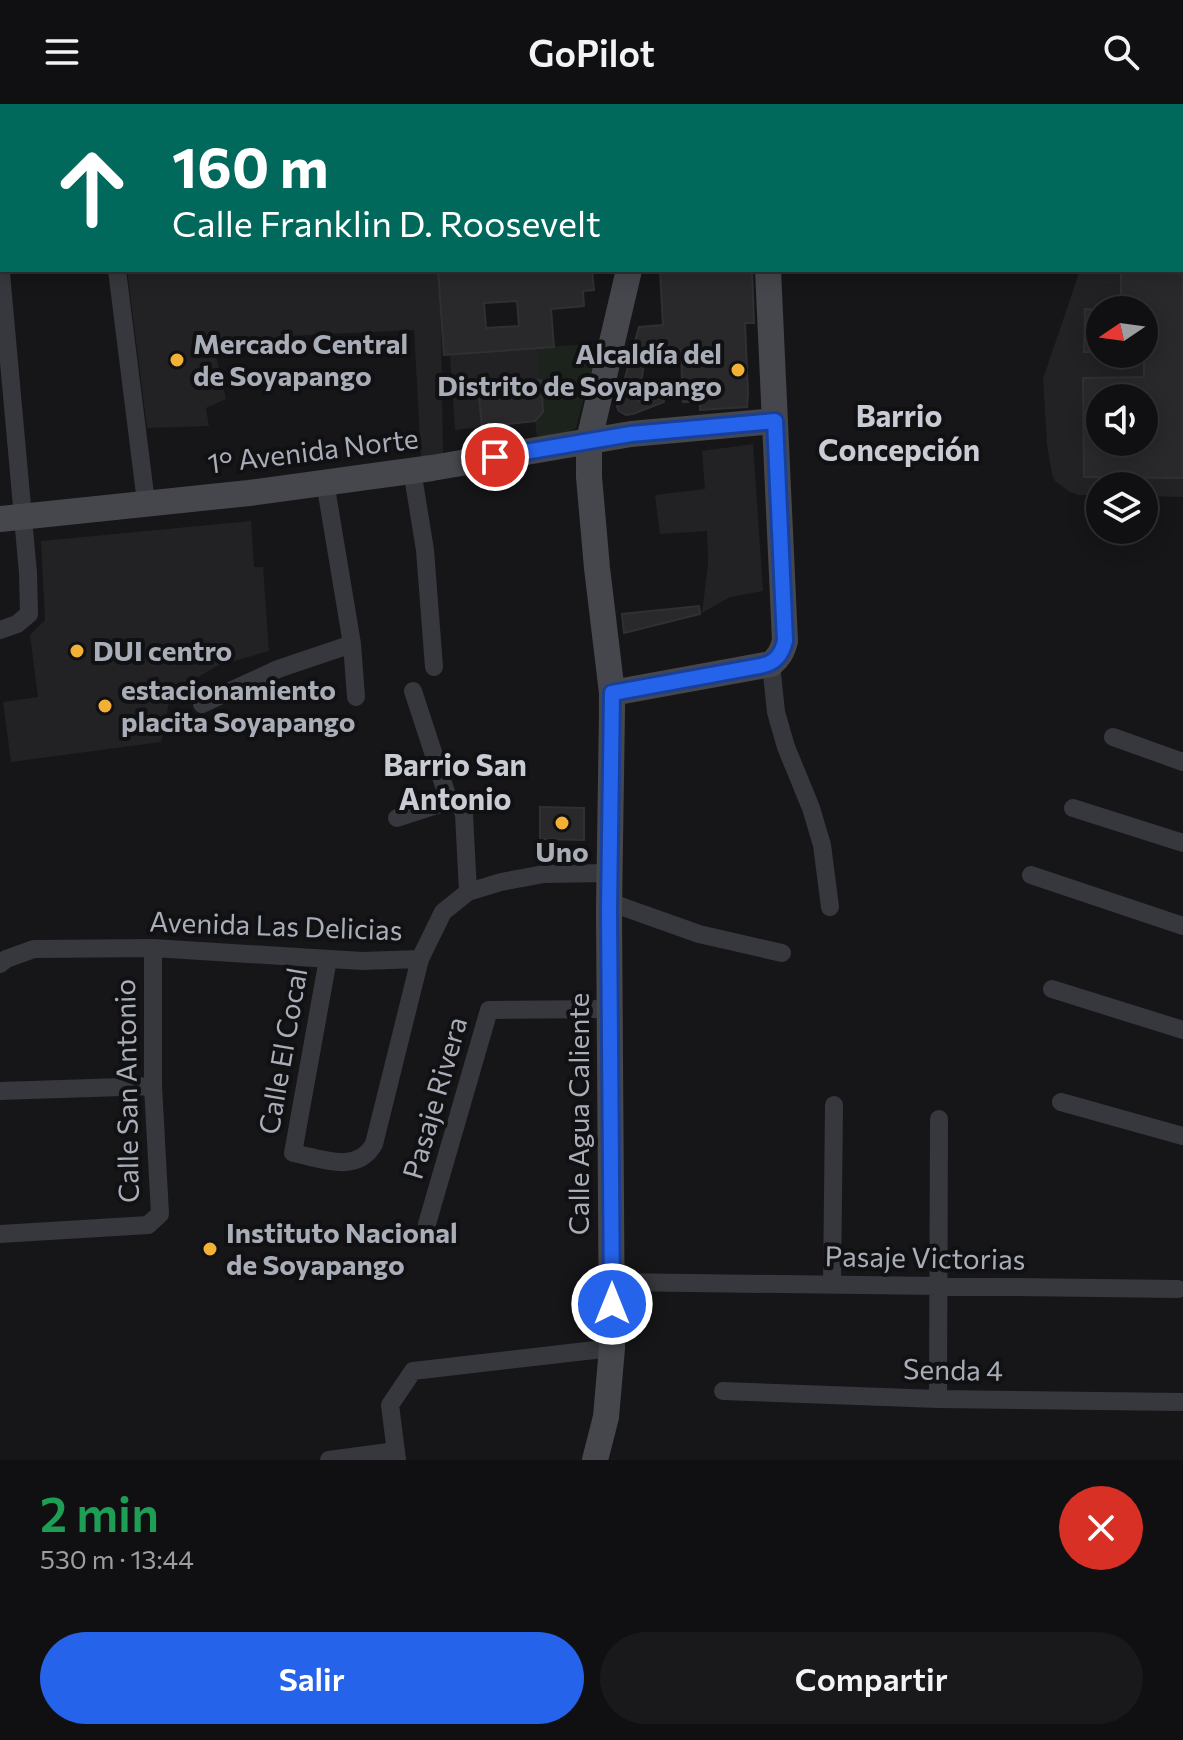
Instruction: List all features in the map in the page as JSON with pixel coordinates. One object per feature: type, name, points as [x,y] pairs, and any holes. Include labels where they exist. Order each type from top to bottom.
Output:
[{"type":"main road","name":"Calle Agua Caliente","points":[[595,1460],[606,1417],[612,1348],[609,873],[612,693],[589,477],[589,440],[629,272]]},
{"type":"main road","points":[[612,693],[771,664],[779,656],[785,641],[768,272]]},
{"type":"main road","name":"1° Avenida Norte","points":[[11,518],[249,493],[631,434],[775,421]]},
{"type":"street","points":[[0,272],[11,518],[28,573],[29,614],[17,624],[0,630]]},
{"type":"street","points":[[117,272],[146,502]]},
{"type":"street","points":[[412,470],[425,550],[434,667]]},
{"type":"street","points":[[325,482],[352,644],[356,697]]},
{"type":"street","points":[[202,704],[278,669],[352,644]]},
{"type":"street","points":[[771,664],[776,712],[822,845],[830,907]]},
{"type":"street","points":[[413,691],[449,801]]},
{"type":"street","points":[[1113,737],[1183,762]]},
{"type":"street","points":[[397,818],[449,801],[459,803],[464,814],[468,892]]},
{"type":"street","points":[[1073,808],[1183,843]]},
{"type":"street","name":"Avenida Las Delicias","points":[[0,964],[34,949],[153,948],[362,961],[420,959],[443,912],[468,892],[544,874],[609,873]]},
{"type":"street","points":[[1031,875],[1183,926]]},
{"type":"street","points":[[609,906],[699,934],[782,953]]},
{"type":"street","name":"Calle San Antonio","points":[[0,1234],[148,1225],[160,1214],[153,1086],[153,948]]},
{"type":"street","name":"Calle El Cocal","points":[[328,959],[293,1153],[343,1163],[361,1158],[374,1144],[420,959]]},
{"type":"street","points":[[1052,989],[1183,1030]]},
{"type":"street","name":"Pasaje Rivera","points":[[427,1224],[489,1010],[610,1009]]},
{"type":"street","points":[[0,1091],[153,1086]]},
{"type":"street","points":[[1061,1102],[1183,1136]]},
{"type":"street","points":[[832,1285],[834,1105]]},
{"type":"street","points":[[938,1399],[939,1119]]},
{"type":"street","name":"Pasaje Victorias","points":[[612,1282],[1178,1289]]},
{"type":"street","points":[[329,1460],[397,1456],[390,1405],[413,1371],[612,1348]]},
{"type":"street","name":"Senda 4","points":[[723,1391],[938,1399],[1183,1402]]},
{"type":"shaded area","name":"Mercado Central de Soyapango","points":[[127,272],[438,272],[443,455],[421,458],[414,330],[289,336],[214,348],[226,399],[206,408],[209,426],[147,428]]},
{"type":"shaded area","points":[[1079,272],[1182,272],[1183,497],[1158,496],[1158,472],[1086,472],[1086,495],[1070,492],[1055,481],[1047,444],[1043,379]]},
{"type":"shaded area","points":[[599,343],[576,428],[537,437],[535,421],[543,412],[537,348]]},
{"type":"shaded area","points":[[537,348],[541,380],[478,386],[482,427],[455,430],[450,355]]},
{"type":"shaded area","points":[[753,444],[763,591],[730,597],[702,613],[708,564],[707,531],[660,534],[655,495],[705,489],[702,451]]},
{"type":"shaded area","points":[[251,521],[254,567],[263,567],[269,651],[217,666],[171,693],[161,742],[11,762],[3,702],[38,697],[30,635],[45,620],[41,541]]},
{"type":"building","points":[[438,272],[592,272],[594,290],[583,291],[584,306],[551,309],[554,347],[444,355]],"holes":[[[517,301],[519,326],[486,328],[484,303]]]},
{"type":"building","points":[[660,272],[752,272],[754,323],[745,323],[747,407],[700,410],[700,402],[683,402],[681,355],[645,358],[638,401],[663,398],[664,402],[633,414],[626,415],[619,411],[617,407],[639,327],[663,325]]},
{"type":"building","points":[[1121,272],[1183,272],[1183,478],[1158,478],[1158,472],[1086,472],[1084,477],[1083,378],[1144,377],[1144,368],[1158,368],[1158,296],[1121,296]]},
{"type":"building","points":[[1085,309],[1086,352],[1084,352]]},
{"type":"building","points":[[541,380],[543,412],[535,421],[482,427],[478,386]]},
{"type":"building","points":[[699,606],[700,614],[624,633],[622,614]]},
{"type":"building","name":"Uno","points":[[540,807],[584,808],[584,840],[540,839]]},
{"type":"place","name":"Mercado Central de Soyapango","points":[[177,360]]},
{"type":"place","name":"Alcaldía del Distrito de Soyapango","points":[[738,370]]},
{"type":"place","name":"DUI centro","points":[[77,651]]},
{"type":"place","name":"estacionamiento placita Soyapango","points":[[105,706]]},
{"type":"place","name":"Uno","points":[[562,823]]},
{"type":"place","name":"Instituto Nacional de Soyapango","points":[[210,1249]]},
{"type":"district","name":"Barrio Concepción","points":[[899,434]]},
{"type":"district","name":"Barrio San Antonio","points":[[455,783]]},
{"type":"route","points":[[495,457],[631,434],[775,421],[783,650],[771,664],[612,693],[609,910],[612,1304]]}]
